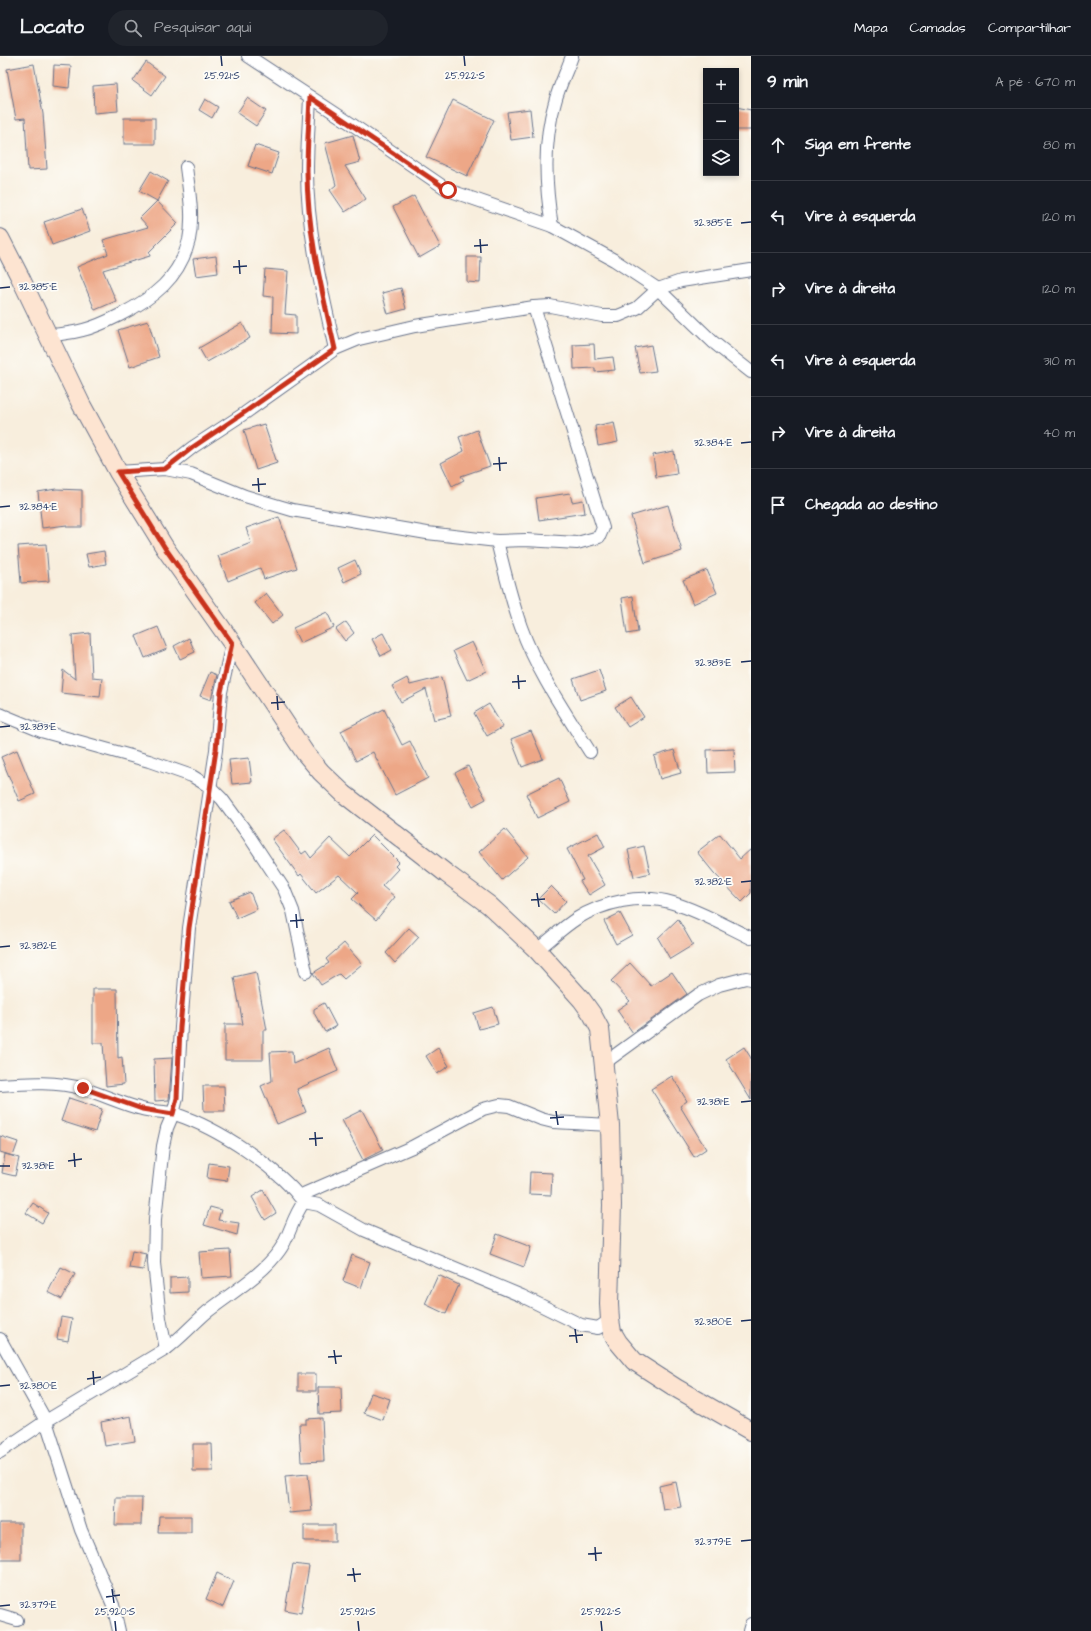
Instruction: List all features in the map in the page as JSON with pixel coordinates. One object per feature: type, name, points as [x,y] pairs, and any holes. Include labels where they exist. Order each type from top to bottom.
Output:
[{"type":"street","points":[[552,226],[548,206],[546,154],[548,129],[555,102],[572,56]]},
{"type":"street","points":[[253,57],[448,190],[552,226],[614,260],[658,289],[713,342],[751,372]]},
{"type":"street","points":[[310,97],[307,171],[311,226],[320,283],[335,349]]},
{"type":"street","points":[[47,336],[84,330],[105,323],[154,295],[178,269],[189,240],[192,205],[186,167]]},
{"type":"street","points":[[0,238],[80,404],[118,472],[165,548],[232,643],[305,753],[321,772],[344,794],[489,905],[537,950],[582,1000],[592,1014],[600,1029],[610,1125],[612,1205],[610,1320],[612,1332],[634,1361],[676,1388],[751,1431]]},
{"type":"street","points":[[165,469],[193,447],[251,409],[335,349],[359,339],[415,326],[534,307],[550,306],[602,316],[618,316],[637,308],[658,289],[680,281],[751,270]]},
{"type":"street","points":[[118,472],[165,469],[191,474],[245,496],[292,510],[427,533],[497,541],[526,540],[577,543],[599,537],[603,528],[534,307]]},
{"type":"street","points":[[497,541],[521,627],[533,656],[546,682],[590,752]]},
{"type":"street","points":[[166,1349],[157,1291],[153,1242],[163,1146],[177,1098],[180,1027],[189,928],[216,750],[221,692],[232,643]]},
{"type":"street","points":[[0,714],[41,731],[192,776],[210,787],[222,799],[247,833],[284,889],[293,911],[306,972]]},
{"type":"street","points":[[537,950],[575,920],[594,909],[611,903],[634,900],[654,899],[672,902],[751,938]]},
{"type":"street","points":[[603,1064],[698,995],[719,985],[749,977]]},
{"type":"street","points":[[0,1085],[46,1083],[83,1088],[142,1109],[173,1114],[199,1123],[236,1144],[271,1169],[301,1199],[319,1205],[364,1230],[522,1296],[581,1325],[598,1328],[610,1320]]},
{"type":"street","points":[[0,1452],[46,1421],[166,1349],[180,1339],[206,1313],[268,1265],[281,1250],[301,1199],[412,1147],[483,1109],[498,1105],[509,1106],[541,1119],[553,1122],[610,1125]]},
{"type":"street","points":[[0,1339],[46,1421],[81,1530],[114,1605],[120,1631]]},
{"type":"street","points":[[0,1616],[17,1620]]},
{"type":"street","points":[[749,1631],[751,1624]]},
{"type":"building","points":[[146,62],[165,76],[152,95],[133,81]]},
{"type":"building","points":[[34,64],[43,114],[47,169],[28,170],[25,118],[16,119],[7,69]]},
{"type":"building","points":[[54,65],[71,66],[69,88],[53,86]]},
{"type":"building","points":[[116,84],[118,111],[94,113],[93,86]]},
{"type":"building","points":[[247,98],[266,111],[256,126],[237,113]]},
{"type":"building","points":[[205,99],[218,107],[212,118],[199,110]]},
{"type":"building","points":[[453,100],[494,120],[467,176],[426,157]]},
{"type":"building","points":[[739,108],[751,110],[751,130],[739,130]]},
{"type":"building","points":[[530,109],[533,137],[511,140],[507,112]]},
{"type":"building","points":[[124,118],[155,118],[155,144],[124,144]]},
{"type":"building","points":[[353,135],[360,162],[345,166],[366,199],[345,212],[330,190],[336,185],[325,143]]},
{"type":"building","points":[[255,145],[279,153],[272,174],[248,166]]},
{"type":"building","points":[[151,171],[168,181],[157,201],[139,191]]},
{"type":"building","points":[[414,196],[440,246],[419,258],[393,207]]},
{"type":"building","points":[[157,201],[178,223],[149,252],[150,256],[103,270],[116,301],[95,310],[77,267],[108,254],[103,240],[148,227],[140,218]]},
{"type":"building","points":[[82,209],[90,231],[52,245],[44,222]]},
{"type":"building","points":[[216,256],[218,273],[196,276],[193,259]]},
{"type":"building","points":[[467,257],[481,257],[480,283],[467,282]]},
{"type":"building","points":[[265,269],[288,271],[285,314],[296,315],[296,334],[272,333],[273,297],[263,296]]},
{"type":"building","points":[[401,288],[406,309],[388,314],[382,293]]},
{"type":"building","points":[[148,321],[159,357],[130,367],[118,330]]},
{"type":"building","points":[[242,323],[250,338],[207,362],[199,348]]},
{"type":"building","points":[[594,344],[595,359],[613,357],[615,370],[595,372],[595,368],[574,369],[573,345]]},
{"type":"building","points":[[651,345],[656,371],[640,373],[635,348]]},
{"type":"building","points":[[614,422],[618,442],[598,446],[595,426]]},
{"type":"building","points":[[264,424],[277,463],[256,470],[244,430]]},
{"type":"building","points":[[477,430],[490,466],[461,476],[464,480],[452,486],[441,463],[464,451],[459,437]]},
{"type":"building","points":[[674,451],[677,474],[656,477],[653,455]]},
{"type":"building","points":[[56,489],[82,490],[82,527],[67,527],[67,525],[42,528],[38,492]]},
{"type":"building","points":[[570,493],[572,502],[583,500],[585,513],[539,520],[536,498]]},
{"type":"building","points":[[668,505],[682,551],[645,563],[631,516]]},
{"type":"building","points":[[279,517],[297,568],[264,579],[260,568],[228,581],[218,556],[251,543],[246,528]]},
{"type":"building","points":[[46,544],[49,581],[21,583],[18,546]]},
{"type":"building","points":[[104,551],[106,564],[89,567],[86,554]]},
{"type":"building","points":[[355,560],[361,574],[344,582],[338,568]]},
{"type":"building","points":[[707,570],[717,593],[693,604],[683,580]]},
{"type":"building","points":[[266,593],[283,615],[272,624],[255,603]]},
{"type":"building","points":[[633,596],[638,632],[627,634],[622,598]]},
{"type":"building","points":[[327,612],[334,627],[300,643],[293,628]]},
{"type":"building","points":[[346,622],[354,633],[345,641],[336,629]]},
{"type":"building","points":[[158,627],[167,649],[145,658],[136,636]]},
{"type":"building","points":[[90,633],[92,677],[102,678],[100,697],[61,693],[63,670],[75,679],[72,635]]},
{"type":"building","points":[[383,633],[392,650],[381,656],[372,639]]},
{"type":"building","points":[[189,638],[195,652],[180,659],[174,646]]},
{"type":"building","points":[[472,642],[486,671],[467,680],[453,651]]},
{"type":"building","points":[[599,670],[606,691],[580,700],[573,679]]},
{"type":"building","points":[[210,672],[217,675],[211,700],[200,696]]},
{"type":"building","points":[[442,677],[451,716],[434,720],[426,689],[401,702],[392,686],[407,678],[410,685]]},
{"type":"building","points":[[631,697],[644,717],[628,727],[615,707]]},
{"type":"building","points":[[489,704],[503,727],[487,736],[474,713]]},
{"type":"building","points":[[384,709],[402,745],[410,741],[428,778],[395,795],[373,752],[356,761],[341,731]]},
{"type":"building","points":[[531,731],[543,759],[522,767],[511,739]]},
{"type":"building","points":[[734,749],[735,772],[708,773],[707,750]]},
{"type":"building","points":[[17,750],[35,794],[19,801],[1,757]]},
{"type":"building","points":[[674,750],[681,773],[660,779],[654,756]]},
{"type":"building","points":[[249,758],[252,782],[232,784],[229,760]]},
{"type":"building","points":[[468,766],[486,799],[473,806],[455,773]]},
{"type":"building","points":[[559,778],[570,802],[537,818],[526,794]]},
{"type":"building","points":[[505,829],[528,857],[502,880],[479,852]]},
{"type":"building","points":[[284,830],[302,854],[306,851],[311,858],[330,838],[350,857],[372,835],[399,862],[395,866],[398,869],[382,886],[395,897],[376,920],[352,899],[358,893],[339,875],[316,893],[301,874],[299,876],[272,839]]},
{"type":"building","points":[[598,833],[605,847],[588,856],[605,885],[589,895],[580,881],[583,880],[567,849]]},
{"type":"building","points":[[720,834],[740,859],[751,849],[751,893],[742,902],[714,873],[697,852]]},
{"type":"building","points":[[644,846],[650,873],[634,877],[628,850]]},
{"type":"building","points":[[551,886],[566,901],[554,914],[538,899]]},
{"type":"building","points":[[250,892],[257,909],[237,918],[229,901]]},
{"type":"building","points":[[620,913],[632,935],[616,944],[604,921]]},
{"type":"building","points":[[678,919],[693,945],[670,959],[658,938]]},
{"type":"building","points":[[409,928],[419,937],[395,963],[386,953]]},
{"type":"building","points":[[344,943],[362,964],[344,979],[339,974],[321,985],[313,973],[329,963],[326,959]]},
{"type":"building","points":[[630,963],[651,986],[672,972],[687,994],[633,1033],[617,1010],[630,1001],[611,981]]},
{"type":"building","points":[[256,972],[267,1030],[263,1030],[263,1060],[225,1060],[225,1024],[243,1024],[234,977]]},
{"type":"building","points":[[93,989],[117,989],[118,1058],[122,1057],[124,1084],[106,1086],[103,1043],[93,1043]]},
{"type":"building","points":[[324,1003],[336,1026],[325,1032],[314,1013],[314,1009]]},
{"type":"building","points":[[493,1007],[498,1024],[479,1029],[474,1013]]},
{"type":"building","points":[[744,1047],[751,1058],[751,1100],[726,1059]]},
{"type":"building","points":[[329,1048],[338,1071],[297,1089],[306,1112],[277,1124],[261,1086],[272,1081],[270,1052],[292,1051],[293,1064]]},
{"type":"building","points":[[438,1048],[449,1066],[437,1074],[426,1056]]},
{"type":"building","points":[[172,1058],[169,1100],[155,1101],[154,1059]]},
{"type":"building","points":[[672,1076],[687,1101],[680,1106],[706,1149],[694,1157],[651,1089]]},
{"type":"building","points":[[203,1086],[224,1086],[225,1111],[204,1111]]},
{"type":"building","points":[[69,1098],[102,1109],[95,1132],[61,1121]]},
{"type":"building","points":[[362,1110],[383,1150],[363,1160],[342,1120]]},
{"type":"building","points":[[0,1136],[18,1142],[13,1156],[0,1152]]},
{"type":"building","points":[[5,1154],[19,1158],[15,1176],[2,1173]]},
{"type":"building","points":[[209,1163],[229,1166],[227,1181],[207,1178]]},
{"type":"building","points":[[530,1172],[552,1173],[551,1195],[529,1194]]},
{"type":"building","points":[[263,1190],[276,1213],[265,1220],[252,1197]]},
{"type":"building","points":[[33,1203],[48,1213],[42,1223],[26,1213]]},
{"type":"building","points":[[210,1207],[221,1210],[218,1220],[239,1223],[237,1235],[204,1225]]},
{"type":"building","points":[[497,1234],[531,1247],[524,1267],[490,1254]]},
{"type":"building","points":[[230,1250],[232,1276],[201,1278],[199,1252]]},
{"type":"building","points":[[132,1251],[146,1254],[143,1270],[129,1268]]},
{"type":"building","points":[[352,1255],[370,1262],[361,1288],[343,1281]]},
{"type":"building","points":[[61,1267],[75,1274],[62,1299],[48,1292]]},
{"type":"building","points":[[438,1275],[459,1285],[446,1314],[425,1304]]},
{"type":"building","points":[[188,1277],[188,1292],[170,1293],[170,1278]]},
{"type":"building","points":[[61,1317],[72,1319],[68,1341],[57,1339]]},
{"type":"building","points":[[298,1374],[316,1374],[316,1391],[298,1391]]},
{"type":"building","points":[[318,1387],[341,1387],[342,1413],[319,1414]]},
{"type":"building","points":[[371,1393],[390,1399],[383,1420],[364,1413]]},
{"type":"building","points":[[131,1416],[135,1441],[105,1446],[101,1422]]},
{"type":"building","points":[[322,1418],[324,1461],[301,1462],[299,1424],[306,1424],[306,1419]]},
{"type":"building","points":[[193,1444],[212,1444],[213,1471],[193,1471]]},
{"type":"building","points":[[308,1474],[312,1511],[289,1513],[285,1476]]},
{"type":"building","points":[[676,1482],[681,1507],[663,1510],[659,1486]]},
{"type":"building","points":[[116,1498],[142,1498],[141,1525],[115,1525]]},
{"type":"building","points":[[159,1516],[191,1516],[191,1533],[158,1533]]},
{"type":"building","points":[[0,1523],[21,1523],[21,1560],[0,1560]]},
{"type":"building","points":[[304,1525],[335,1525],[335,1541],[304,1541]]},
{"type":"building","points":[[293,1564],[309,1566],[301,1613],[285,1610]]},
{"type":"building","points":[[217,1573],[234,1581],[223,1607],[206,1599]]},
{"type":"route","points":[[83,1088],[142,1109],[173,1114],[177,1098],[180,1027],[189,928],[216,750],[221,692],[232,643],[165,548],[118,472],[165,469],[193,447],[335,349],[320,283],[311,226],[307,171],[310,97],[448,190]]}]
